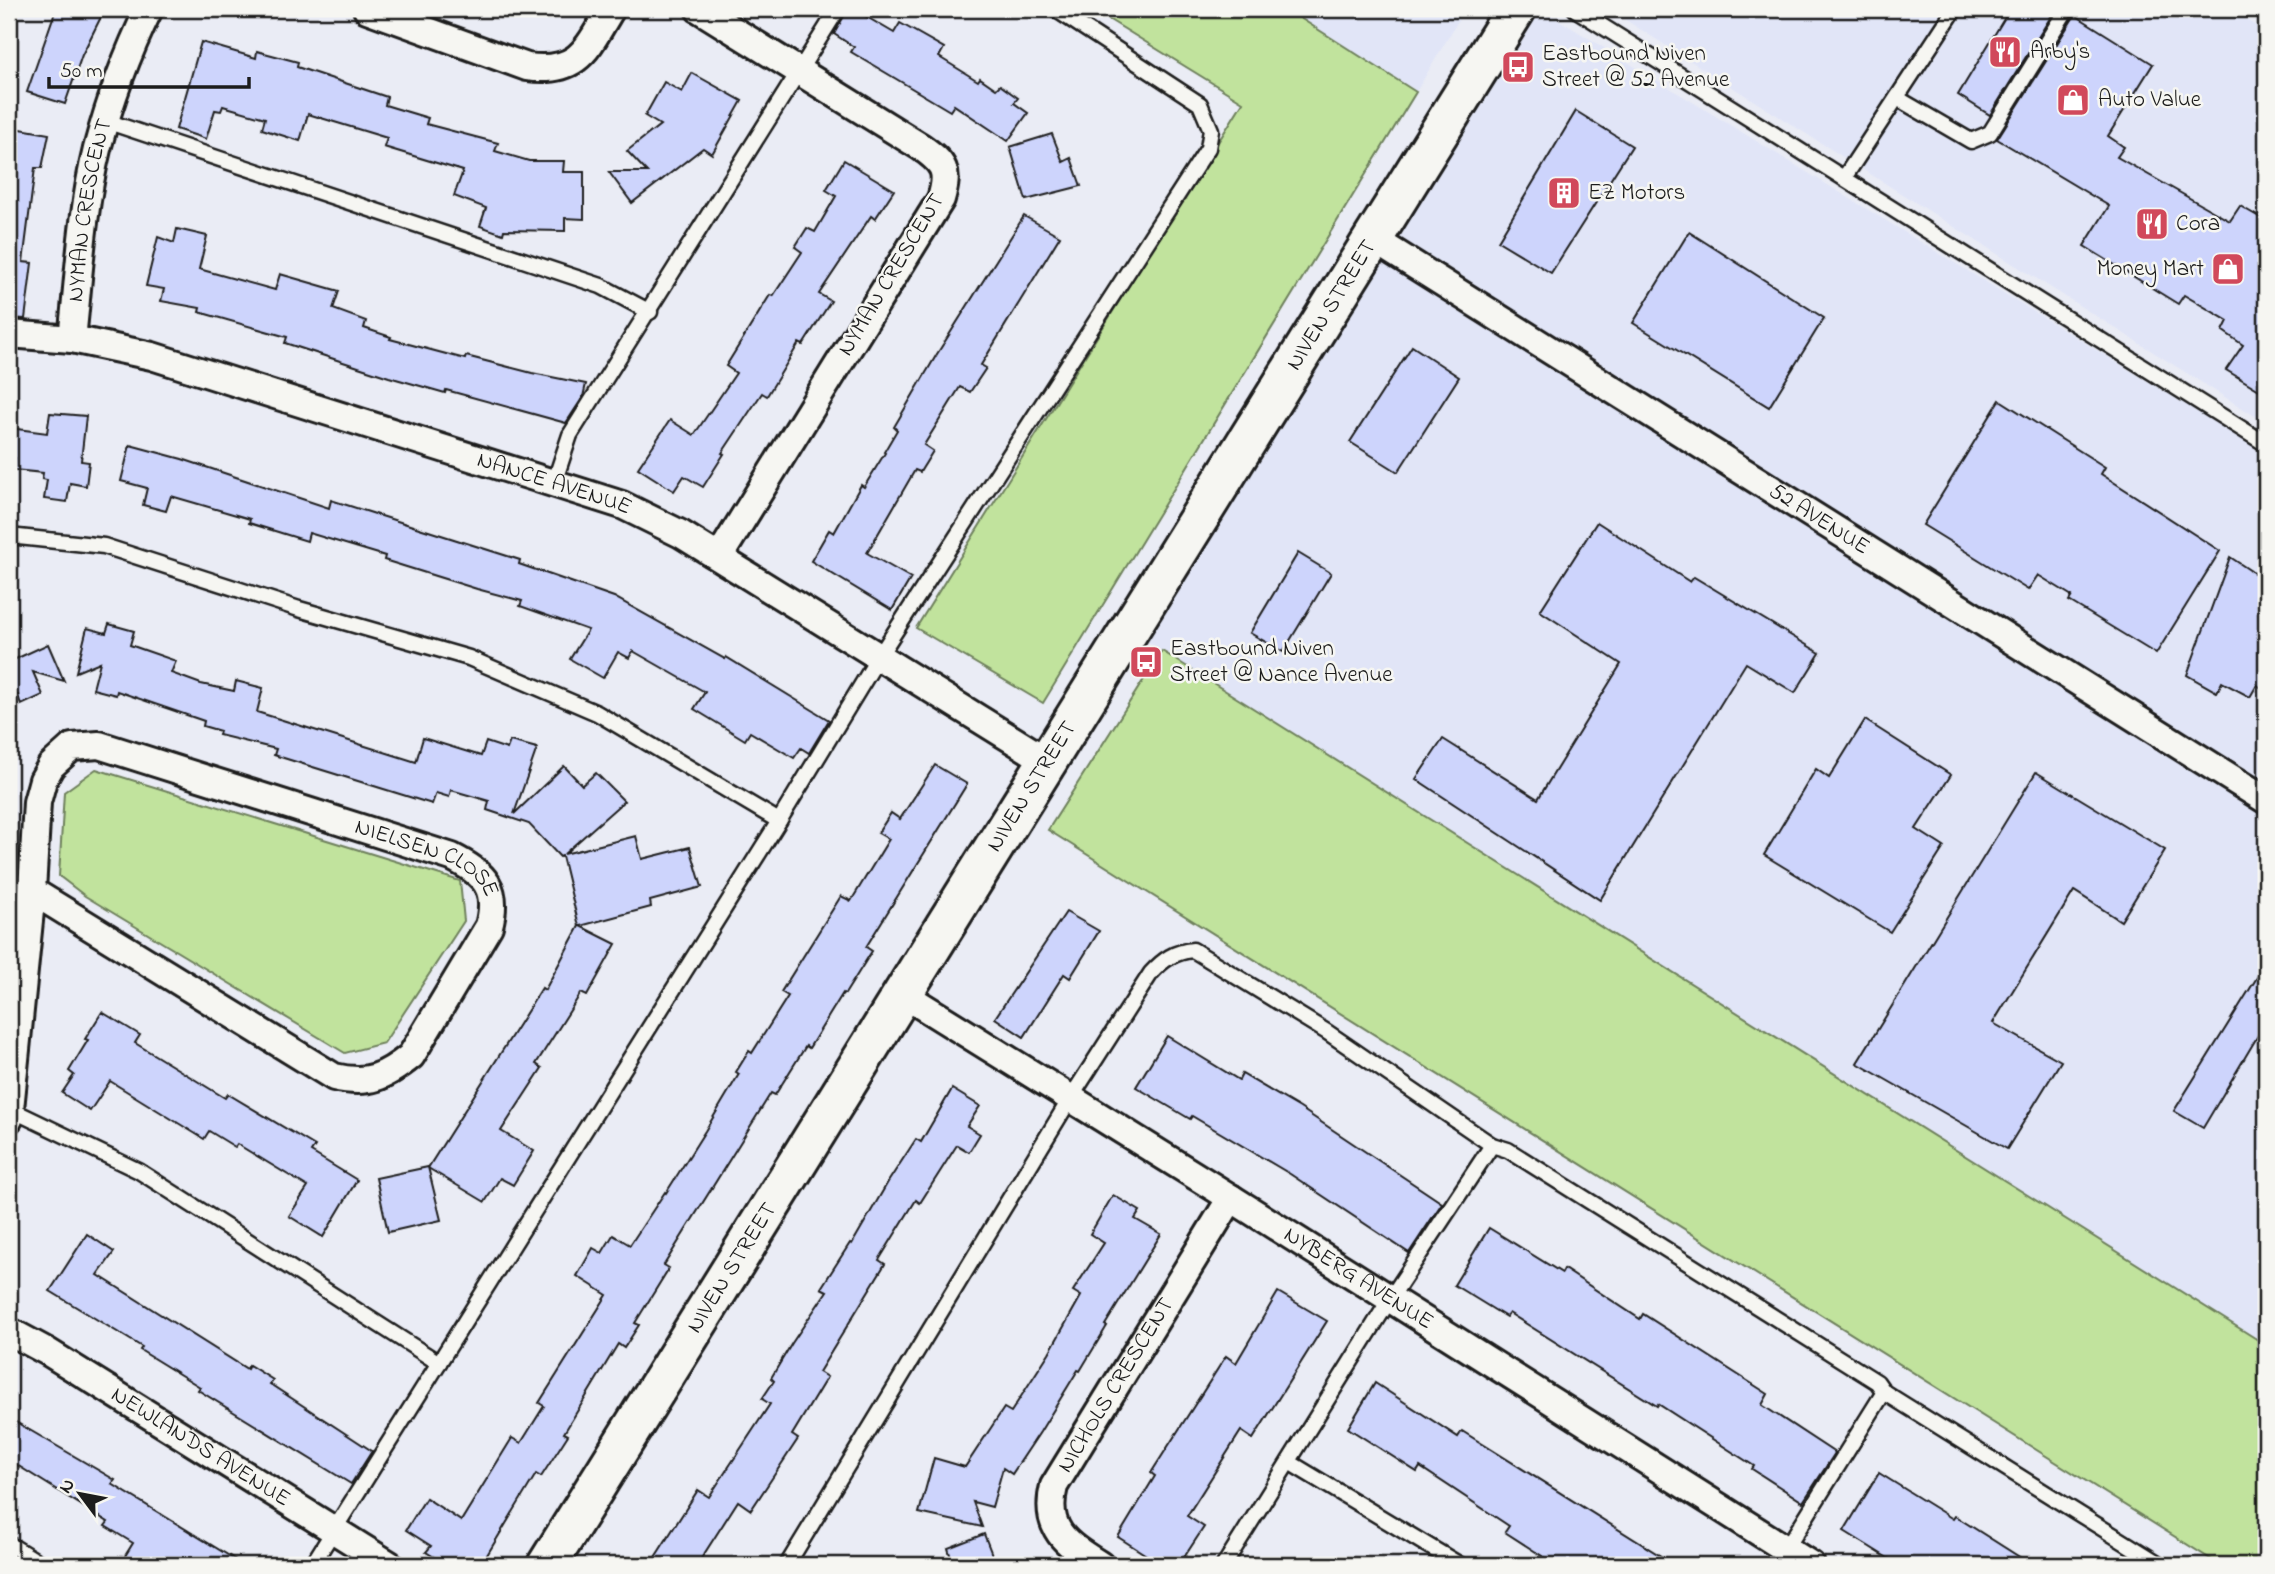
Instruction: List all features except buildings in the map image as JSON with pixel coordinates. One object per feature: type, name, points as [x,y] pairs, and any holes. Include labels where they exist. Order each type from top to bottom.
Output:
[{"type":"street","name":"NYMAN CRESCENT","points":[[72,339],[87,204],[97,150],[126,59],[149,9]]},
{"type":"street","points":[[367,9],[527,67],[547,69],[575,60],[587,47],[611,9]]},
{"type":"street","name":"NYMAN CRESCENT","points":[[699,9],[935,157],[946,176],[941,200],[719,557]]},
{"type":"street","name":"NIVEN STREET","points":[[547,1565],[1516,9]]},
{"type":"street","name":"52 AVENUE","points":[[1373,239],[2266,800]]},
{"type":"street","name":"NANCE AVENUE","points":[[9,334],[72,339],[152,356],[622,505],[653,519],[719,557],[1046,761]]},
{"type":"street","name":"NIELSEN CLOSE","points":[[9,1119],[32,891],[37,802],[43,780],[51,766],[72,747],[86,744],[112,749],[452,857],[478,872],[489,885],[493,910],[489,926],[411,1055],[393,1070],[373,1079],[354,1081],[334,1076],[32,891]]},
{"type":"street","name":"NYBERG AVENUE","points":[[903,994],[1391,1299],[1781,1558],[1811,1565]]},
{"type":"street","name":"NICHOLS CRESCENT","points":[[1100,1565],[1073,1548],[1055,1526],[1050,1502],[1054,1486],[1231,1198]]},
{"type":"street","name":"NEWLANDS AVENUE","points":[[9,1331],[48,1352],[390,1565]]},
{"type":"lane","points":[[554,483],[570,435],[650,312],[838,9]]},
{"type":"lane","points":[[312,1565],[779,821],[878,658],[1208,148],[1210,130],[1200,104],[1055,9]]},
{"type":"lane","points":[[1575,9],[2266,444]]},
{"type":"lane","points":[[1844,178],[1955,9]]},
{"type":"lane","points":[[1897,98],[1971,141],[1990,133],[2067,9]]},
{"type":"lane","points":[[106,121],[601,286],[650,312]]},
{"type":"lane","points":[[9,536],[104,546],[299,609],[469,658],[597,713],[779,821]]},
{"type":"lane","points":[[787,1565],[1070,1099],[1151,973],[1177,952],[1193,950],[1327,1032],[1492,1146],[1508,1150],[1520,1157],[1877,1382],[1884,1392],[2161,1565]]},
{"type":"lane","points":[[10,1109],[139,1171],[439,1363]]},
{"type":"lane","points":[[1224,1565],[1391,1299],[1492,1146]]},
{"type":"lane","points":[[1781,1558],[1884,1392]]},
{"type":"lane","points":[[1289,1462],[1460,1565]]},
{"type":"lane","points":[[9,1544],[43,1565]]},
{"type":"shaded area","points":[[1286,9],[1465,9],[1416,92]]},
{"type":"shaded area","points":[[1516,9],[1541,9],[2266,454],[2266,1345],[1129,630]]},
{"type":"shaded area","points":[[1608,9],[2229,9],[2266,32],[2266,423]]},
{"type":"green space","points":[[1092,9],[1286,9],[1416,92],[1043,703],[916,628],[1243,102]]},
{"type":"green space","points":[[1162,651],[2266,1345],[2266,1565],[2220,1565],[1048,830]]},
{"type":"green space","points":[[96,769],[460,881],[464,921],[384,1043],[345,1053],[85,896],[59,876],[64,792]]},
{"type":"place","name":"Arby's","points":[[2005,52]]},
{"type":"place","name":"Eastbound Niven Street @ 52 Avenue","points":[[1518,67]]},
{"type":"place","name":"Auto Value","points":[[2073,100]]},
{"type":"place","name":"EZ Motors","points":[[1564,193]]},
{"type":"place","name":"Cora","points":[[2152,224]]},
{"type":"place","name":"Money Mart","points":[[2228,269]]},
{"type":"place","name":"Eastbound Niven Street @ Nance Avenue","points":[[1146,662]]}]
